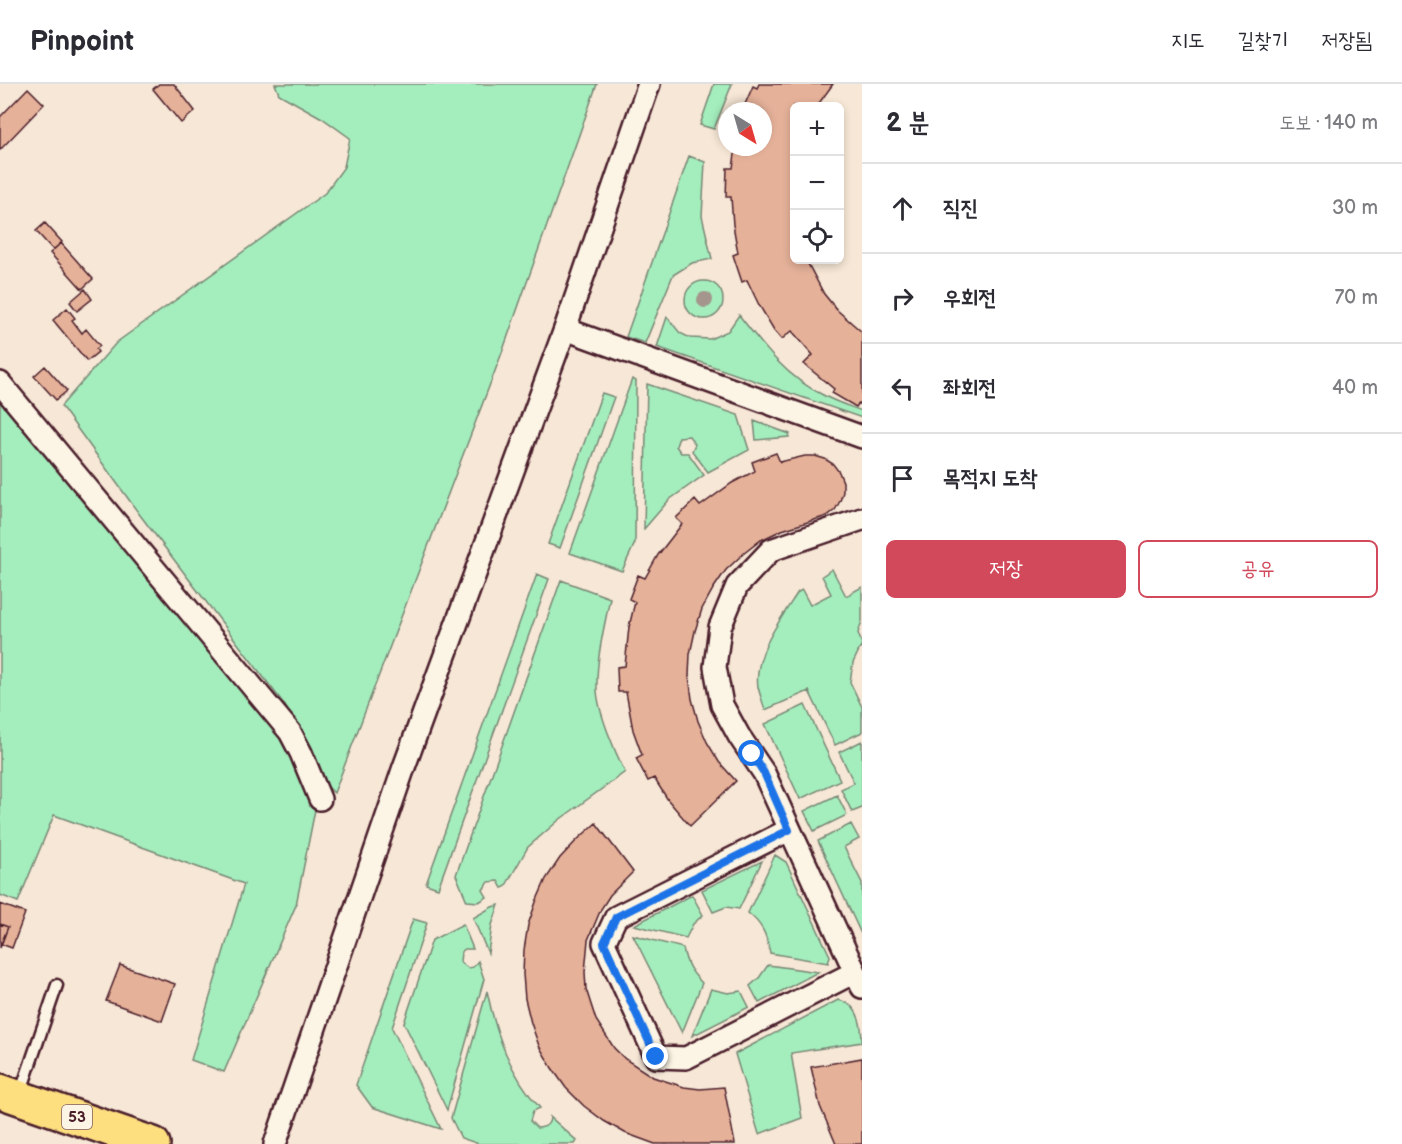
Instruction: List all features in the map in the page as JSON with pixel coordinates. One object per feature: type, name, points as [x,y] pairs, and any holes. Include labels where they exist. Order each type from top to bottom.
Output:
[{"type":"main road","name":"53","points":[[9,1094],[153,1144]]},
{"type":"street","points":[[275,1144],[404,767],[565,329],[648,84]]},
{"type":"street","points":[[565,329],[862,437]]},
{"type":"street","points":[[0,383],[290,732],[320,799]]},
{"type":"street","points":[[789,830],[616,917],[604,943],[656,1057],[686,1058],[857,970],[764,773],[739,736],[722,705],[715,667],[720,627],[737,586],[771,550],[862,519]]},
{"type":"lane","points":[[9,1094],[57,985]]},
{"type":"green space","points":[[275,84],[597,84],[503,350],[334,793],[324,783],[310,748],[284,704],[140,515],[61,406],[117,342],[325,193],[344,167],[350,138],[322,118],[279,94]]},
{"type":"green space","points":[[714,84],[732,84],[725,102],[718,102],[718,119],[714,129],[700,125]]},
{"type":"green space","points":[[689,156],[705,162],[702,216],[712,259],[692,263],[673,275],[645,343],[626,337]]},
{"type":"green space","points":[[704,281],[718,286],[723,300],[718,314],[704,319],[690,314],[685,300],[690,286]]},
{"type":"green space","points":[[739,315],[767,349],[798,380],[837,402],[862,411],[862,418],[657,347],[667,317],[680,333],[690,338],[710,339],[728,331]]},
{"type":"green space","points":[[632,379],[636,381],[635,543],[622,571],[570,553]]},
{"type":"green space","points":[[647,384],[738,415],[749,450],[708,472],[692,451],[695,444],[689,436],[679,437],[676,446],[681,453],[688,453],[704,475],[669,500],[644,529]]},
{"type":"green space","points":[[602,393],[614,397],[560,548],[548,544]]},
{"type":"green space","points":[[0,398],[288,744],[316,805],[296,905],[224,1072],[191,1060],[244,884],[54,815],[18,902],[0,895]]},
{"type":"green space","points":[[754,421],[790,434],[789,437],[756,440]]},
{"type":"green space","points":[[832,569],[846,596],[862,587],[862,621],[858,633],[862,644],[853,663],[850,682],[862,707],[862,732],[835,745],[809,691],[765,710],[758,687],[760,662],[777,625],[798,592],[802,590],[810,605],[831,594],[822,576]]},
{"type":"green space","points":[[537,574],[549,579],[438,888],[426,884]]},
{"type":"green space","points":[[561,580],[610,598],[599,655],[597,690],[604,720],[625,772],[559,820],[528,847],[505,887],[502,888],[498,881],[488,882],[483,890],[487,897],[479,902],[467,901],[456,875]]},
{"type":"green space","points":[[805,705],[840,780],[800,799],[765,724]]},
{"type":"green space","points":[[862,741],[862,808],[852,812],[841,789],[854,783],[839,752]]},
{"type":"green space","points":[[837,795],[847,815],[814,831],[804,811]]},
{"type":"green space","points":[[851,824],[859,839],[844,847],[862,883],[862,936],[818,841]]},
{"type":"green space","points":[[775,855],[786,862],[830,956],[828,963],[770,953],[763,930],[748,913]]},
{"type":"green space","points":[[762,861],[739,909],[726,907],[713,912],[702,890]]},
{"type":"green space","points":[[692,895],[703,915],[693,924],[686,938],[634,925]]},
{"type":"green space","points":[[499,905],[492,925],[488,953],[473,918]]},
{"type":"green space","points":[[413,919],[427,923],[392,1028],[441,1129],[372,1107],[356,1085]]},
{"type":"green space","points":[[463,924],[473,949],[465,949],[461,952],[460,962],[468,968],[473,967],[478,961],[484,979],[447,1110],[404,1023],[432,940]]},
{"type":"green space","points":[[633,935],[683,948],[690,967],[702,983],[682,1033]]},
{"type":"green space","points":[[768,965],[818,972],[759,1003],[750,986]]},
{"type":"green space","points":[[711,989],[728,993],[741,991],[749,1007],[692,1036]]},
{"type":"green space","points":[[487,991],[495,1023],[512,1068],[540,1108],[533,1111],[530,1121],[537,1128],[542,1127],[548,1124],[550,1117],[577,1141],[575,1144],[479,1144],[461,1138],[451,1118]]},
{"type":"green space","points":[[838,1000],[850,1005],[858,1016],[862,1042],[791,1053],[802,1118],[759,1134],[735,1054]]},
{"type":"building","points":[[159,84],[174,84],[195,111],[181,123],[153,89]]},
{"type":"building","points":[[759,84],[833,84],[820,102],[790,102],[790,264],[808,264],[824,294],[837,310],[862,332],[862,404],[859,403],[856,407],[832,393],[834,389],[804,364],[813,355],[792,331],[782,339],[774,330],[747,280],[742,282],[733,255],[738,253],[731,197],[726,197],[727,168],[733,168],[735,156],[772,156],[772,102],[746,102],[753,86],[757,88]]},
{"type":"building","points":[[28,88],[44,104],[0,150],[0,117]]},
{"type":"building","points":[[45,223],[62,242],[53,250],[36,231]]},
{"type":"building","points":[[61,243],[93,279],[82,289],[50,253]]},
{"type":"building","points":[[85,289],[92,299],[77,311],[70,302]]},
{"type":"building","points":[[67,308],[75,318],[72,320],[82,333],[86,329],[100,346],[96,349],[98,352],[87,361],[53,320]]},
{"type":"building","points":[[45,366],[67,391],[56,400],[34,376]]},
{"type":"building","points":[[776,453],[780,462],[805,456],[825,459],[839,472],[843,482],[843,492],[835,510],[827,516],[782,530],[761,540],[743,554],[726,570],[702,609],[690,654],[689,676],[692,699],[707,742],[719,762],[736,781],[690,826],[668,800],[654,778],[648,781],[636,758],[642,755],[633,730],[626,692],[618,692],[617,667],[625,666],[629,627],[635,602],[629,599],[638,575],[645,578],[658,555],[682,524],[676,518],[695,500],[700,506],[732,483],[755,471],[752,462]]},
{"type":"building","points":[[596,823],[633,872],[610,895],[601,909],[588,940],[586,989],[596,1020],[614,1048],[625,1059],[653,1077],[684,1087],[700,1089],[724,1087],[735,1144],[655,1144],[625,1133],[584,1106],[566,1088],[539,1046],[525,999],[523,974],[528,925],[546,879],[560,858]]},
{"type":"building","points":[[0,904],[25,913],[12,948],[1,944],[8,927],[0,924]]},
{"type":"building","points":[[0,924],[8,927],[0,948]]},
{"type":"building","points":[[120,965],[175,984],[162,1021],[106,1001]]},
{"type":"building","points":[[862,1058],[862,1144],[836,1144],[820,1106],[811,1067]]},
{"type":"route","points":[[656,1057],[604,943],[616,917],[789,830],[764,773],[752,754]]}]
